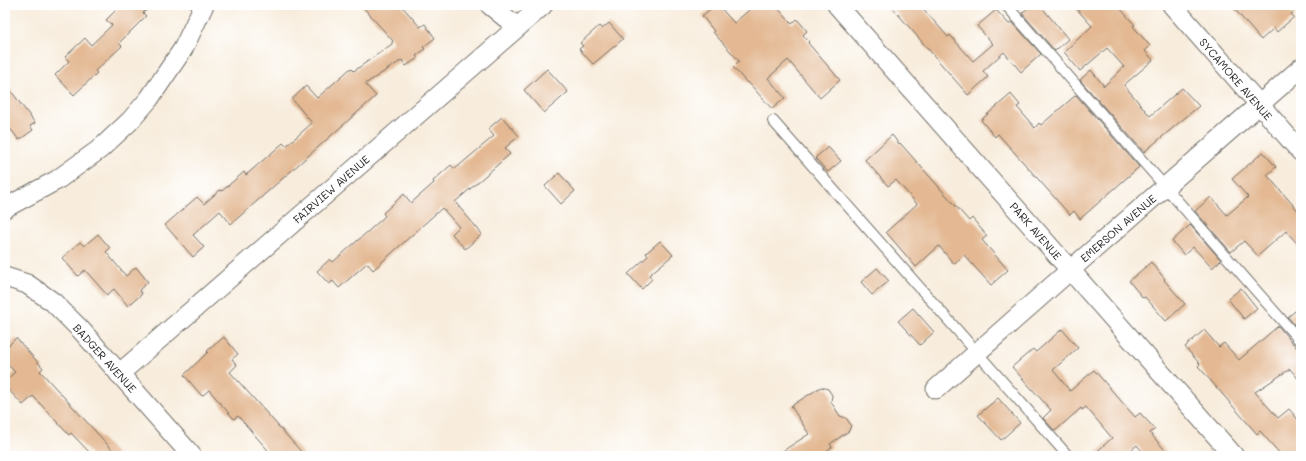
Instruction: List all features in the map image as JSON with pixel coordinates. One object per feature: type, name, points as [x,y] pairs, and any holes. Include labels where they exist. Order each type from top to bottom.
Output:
[{"type":"street","points":[[5,208],[57,180],[100,149],[130,122],[150,99],[183,49],[204,5]]},
{"type":"street","points":[[490,5],[517,28]]},
{"type":"street","name":"FAIRVIEW AVENUE","points":[[119,374],[543,5]]},
{"type":"street","name":"PARK AVENUE","points":[[837,5],[1234,456]]},
{"type":"street","name":"SYCAMORE AVENUE","points":[[1172,5],[1301,152]]},
{"type":"street","name":"EMERSON AVENUE","points":[[936,389],[1165,186],[1301,68]]},
{"type":"street","name":"BADGER AVENUE","points":[[5,277],[27,284],[53,302],[192,456]]},
{"type":"lane","points":[[1006,5],[1301,342]]},
{"type":"lane","points":[[772,121],[1068,456]]},
{"type":"building","points":[[121,5],[152,5],[143,13],[146,16],[119,43],[122,46],[95,71],[97,73],[74,95],[55,75],[69,61],[65,57],[85,38],[91,45],[112,25],[106,20]]},
{"type":"building","points":[[361,5],[401,5],[420,27],[425,24],[435,38],[423,47],[425,49],[416,56],[418,58],[406,66],[402,60],[365,84],[376,96],[231,224],[220,211],[193,235],[204,247],[193,257],[165,225],[197,197],[204,204],[244,172],[246,175],[283,143],[286,146],[312,123],[292,99],[306,86],[317,98],[351,68],[354,71],[392,44],[393,41]]},
{"type":"building","points":[[715,5],[718,5],[734,23],[755,5],[775,5],[792,24],[797,19],[807,31],[803,35],[809,42],[808,43],[840,80],[820,98],[788,60],[768,78],[785,98],[772,109],[733,67],[739,61],[713,32],[714,31],[702,16]]},
{"type":"building","points":[[890,5],[920,5],[948,37],[950,35],[973,61],[993,44],[977,26],[996,10],[1009,24],[1012,22],[1041,54],[1021,72],[1004,52],[983,71],[988,77],[968,95]]},
{"type":"building","points":[[1031,5],[1040,5],[1068,39],[1055,51],[1022,13]]},
{"type":"building","points":[[1073,5],[1117,5],[1135,25],[1133,26],[1150,46],[1145,51],[1153,60],[1124,85],[1150,116],[1182,88],[1199,106],[1144,152],[1080,80],[1091,70],[1104,86],[1124,67],[1107,48],[1080,71],[1064,52],[1092,26]]},
{"type":"building","points":[[1231,5],[1301,5],[1291,14],[1294,17],[1277,32],[1274,28],[1261,40]]},
{"type":"building","points":[[609,23],[623,39],[593,64],[579,49],[583,46],[580,43],[599,26],[602,29]]},
{"type":"building","points":[[547,69],[568,92],[544,113],[524,90]]},
{"type":"building","points":[[5,83],[35,123],[30,126],[33,130],[19,140],[5,122]]},
{"type":"building","points":[[1011,94],[1020,105],[1017,107],[1035,128],[1039,123],[1041,125],[1076,95],[1139,167],[1080,219],[1074,211],[1070,215],[998,134],[995,137],[981,120]]},
{"type":"building","points":[[502,117],[519,136],[505,148],[510,154],[455,202],[482,234],[465,249],[452,234],[459,227],[442,208],[373,270],[367,263],[339,288],[333,281],[329,284],[317,271],[330,259],[333,262],[373,227],[385,216],[383,213],[404,194],[411,203],[434,183],[433,181],[451,165],[455,169],[494,136],[488,129]]},
{"type":"building","points":[[892,135],[969,221],[972,218],[987,236],[982,240],[1008,270],[991,285],[964,255],[954,264],[939,246],[916,267],[886,232],[917,204],[896,180],[888,186],[865,160]]},
{"type":"building","points":[[828,147],[841,161],[828,172],[815,158]]},
{"type":"building","points":[[1263,152],[1276,167],[1267,175],[1301,214],[1301,248],[1286,231],[1258,256],[1244,241],[1231,252],[1195,211],[1211,197],[1227,215],[1248,197],[1232,179]]},
{"type":"building","points":[[559,173],[575,191],[561,204],[545,186]]},
{"type":"building","points":[[1190,225],[1221,260],[1212,268],[1193,247],[1184,255],[1172,241]]},
{"type":"building","points":[[98,234],[110,248],[106,252],[126,276],[136,267],[148,282],[139,290],[142,294],[128,306],[114,289],[107,295],[85,270],[78,276],[62,258],[80,242],[84,246]]},
{"type":"building","points":[[660,241],[673,255],[649,275],[652,279],[642,289],[628,274],[648,256],[646,253]]},
{"type":"building","points":[[1151,262],[1165,279],[1164,280],[1185,304],[1166,321],[1145,297],[1143,298],[1129,281]]},
{"type":"building","points":[[877,268],[889,281],[872,295],[861,282]]},
{"type":"building","points":[[1241,288],[1257,308],[1244,319],[1228,299]]},
{"type":"building","points":[[1301,306],[1301,329],[1300,331],[1288,317]]},
{"type":"building","points":[[913,308],[934,332],[920,345],[898,321]]},
{"type":"building","points":[[1278,326],[1301,353],[1301,382],[1290,369],[1255,392],[1278,418],[1289,409],[1301,423],[1301,456],[1282,456],[1260,431],[1257,434],[1198,366],[1200,364],[1185,347],[1204,330],[1219,347],[1224,343],[1239,360]]},
{"type":"building","points":[[1062,329],[1078,348],[1053,370],[1070,391],[1094,370],[1135,417],[1140,413],[1155,429],[1150,433],[1170,456],[1146,456],[1137,445],[1124,456],[1092,456],[1112,438],[1086,407],[1082,410],[1081,408],[1055,431],[1043,418],[1051,410],[1012,367],[1033,349],[1036,352]]},
{"type":"building","points":[[224,337],[238,354],[232,359],[237,365],[230,372],[305,456],[273,456],[238,416],[234,419],[209,390],[202,396],[184,375],[208,352],[207,351]]},
{"type":"building","points":[[16,338],[43,368],[40,371],[118,456],[93,456],[71,433],[69,435],[33,396],[23,405],[5,386],[5,381],[15,372],[5,362],[5,349]]},
{"type":"building","points":[[821,387],[828,389],[832,395],[831,402],[840,416],[846,418],[851,425],[849,431],[830,444],[832,447],[819,456],[775,456],[809,434],[791,406]]},
{"type":"building","points":[[998,398],[1020,423],[1001,440],[978,415]]}]
